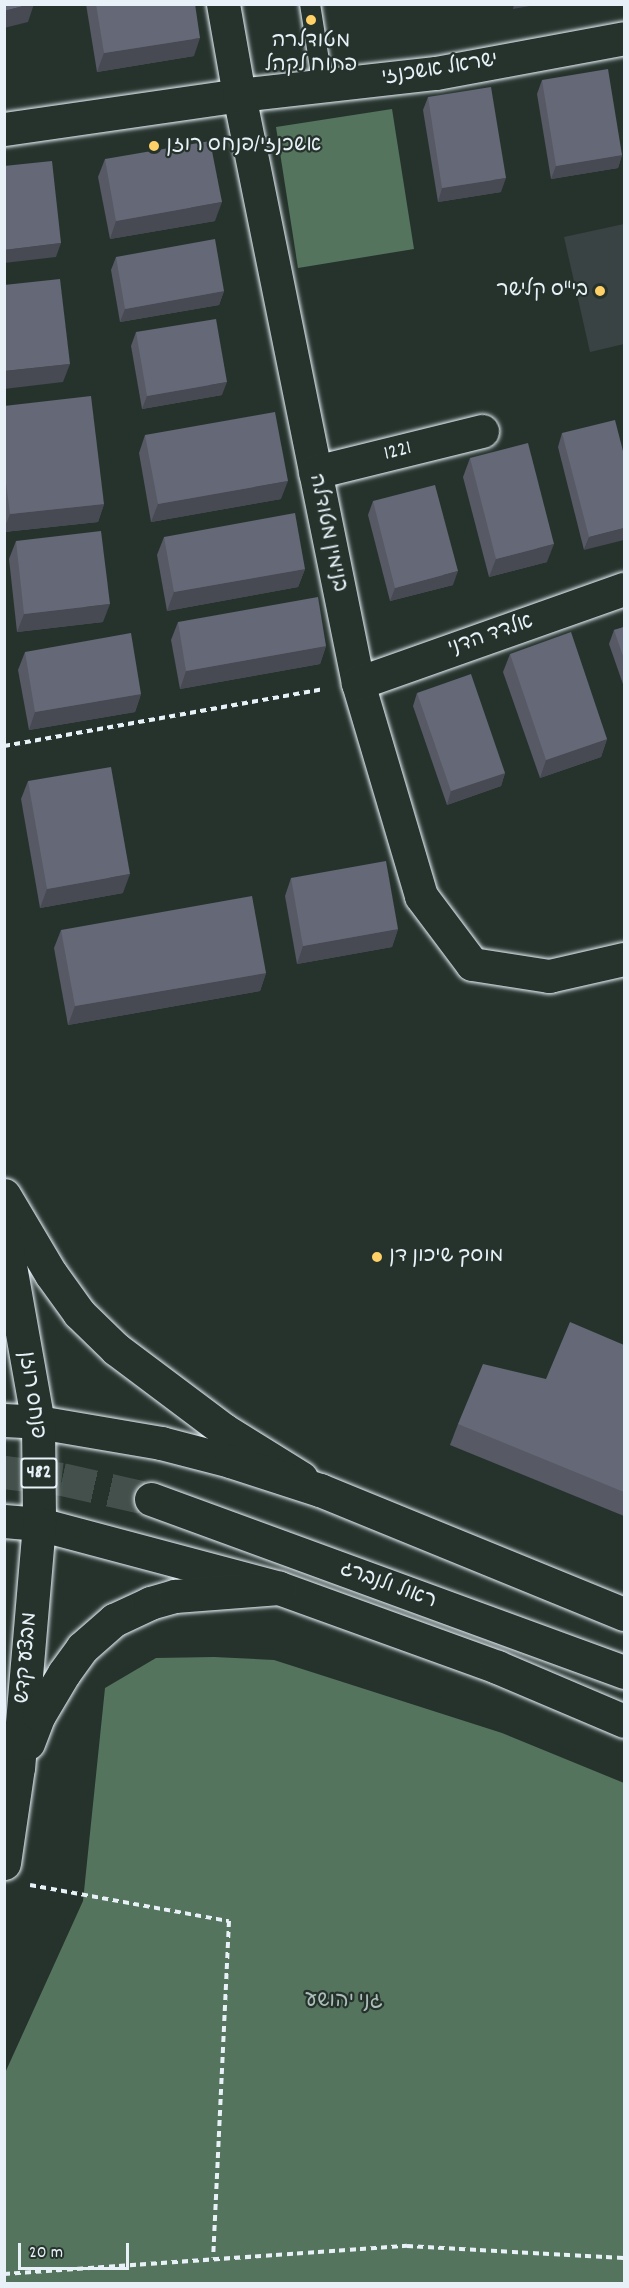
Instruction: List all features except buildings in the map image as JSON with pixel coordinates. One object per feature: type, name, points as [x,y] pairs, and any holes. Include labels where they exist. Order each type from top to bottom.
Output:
[{"type":"street","name":"בנימין מטודלה","points":[[223,4],[238,95],[357,683],[421,896],[472,964],[549,976],[624,959]]},
{"type":"street","name":"ישראל אשכנזי","points":[[4,129],[238,95],[436,73],[624,38]]},
{"type":"street","name":"1221","points":[[315,472],[482,431]]},
{"type":"street","name":"אלדד הדני","points":[[357,683],[624,589]]},
{"type":"street","points":[[4,1195],[58,1284],[80,1312],[116,1349],[224,1430],[320,1490]]},
{"type":"street","name":"פנחס רוזן","points":[[4,1232],[38,1422],[39,1524]]},
{"type":"street","points":[[4,1420],[38,1422],[161,1443],[230,1461],[320,1490],[624,1614]]},
{"type":"street","name":"ראול ולנברג","points":[[151,1499],[624,1672]]},
{"type":"street","points":[[4,1521],[39,1524],[279,1588],[497,1666],[624,1721]]},
{"type":"street","name":"מבצע קדש","points":[[16,1874],[18,1767],[39,1524]]},
{"type":"street","points":[[18,1767],[39,1715],[64,1673],[82,1648],[114,1620],[150,1603],[175,1596],[213,1591],[279,1588]]},
{"type":"lane","points":[[310,4],[323,86]]},
{"type":"path","points":[[4,746],[357,683]]},
{"type":"path","points":[[16,1874],[229,1922],[213,2258]]},
{"type":"path","points":[[4,2274],[407,2246],[624,2258]]},
{"type":"shaded area","name":"בי\"ס קלישר","points":[[624,224],[624,344],[590,352],[564,237]]},
{"type":"green space","points":[[392,109],[414,249],[298,268],[276,127]]},
{"type":"green space","name":"גני יהושע","points":[[214,1657],[274,1660],[502,1733],[624,1783],[624,2283],[5,2283],[5,2073],[83,1901],[105,1688],[156,1658]]},
{"type":"tunnel","points":[[4,1472],[62,1479],[151,1499]]},
{"type":"place","name":"מטודלרה פתוח לקהל","points":[[311,20]]},
{"type":"place","name":"אשכנזי/פנחס רוזן","points":[[154,146]]},
{"type":"place","name":"בי\"ס קלישר","points":[[600,291]]},
{"type":"place","name":"מוסך שיכון דן","points":[[377,1257]]}]
